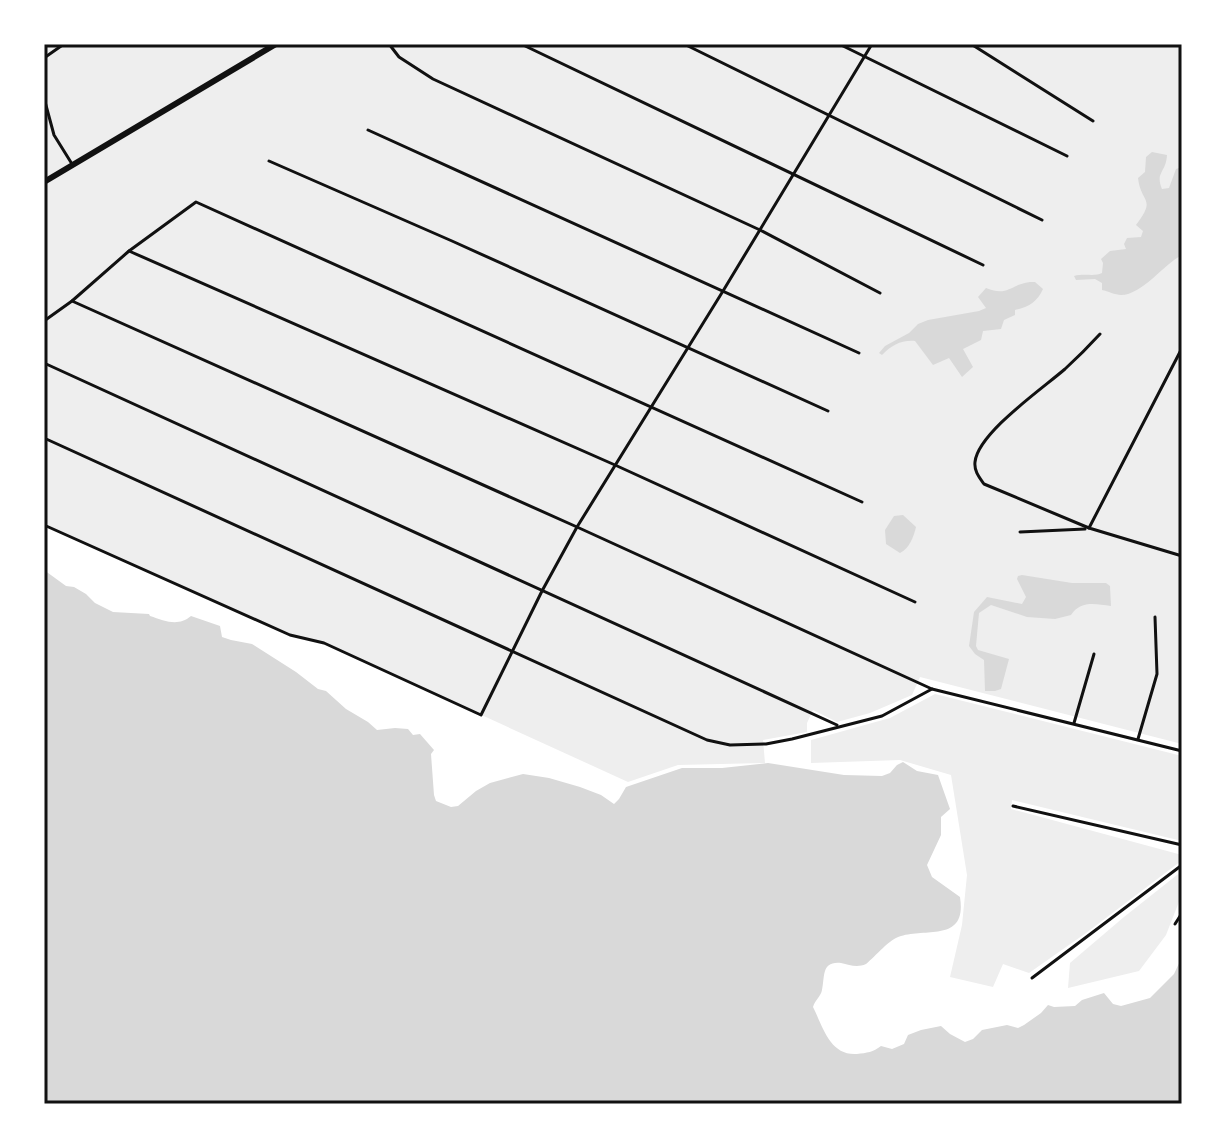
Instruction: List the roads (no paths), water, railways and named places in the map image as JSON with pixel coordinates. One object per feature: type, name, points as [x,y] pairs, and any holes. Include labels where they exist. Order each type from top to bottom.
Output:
[{"type":"street","points":[[44,182],[276,44]]},
{"type":"lane","points":[[44,58],[64,44]]},
{"type":"lane","points":[[389,44],[399,57],[433,79],[760,230],[880,293]]},
{"type":"lane","points":[[521,44],[983,265]]},
{"type":"lane","points":[[684,44],[1042,220]]},
{"type":"lane","points":[[839,44],[1067,156]]},
{"type":"lane","points":[[44,525],[290,635],[324,643],[481,715],[577,527],[872,44]]},
{"type":"lane","points":[[971,44],[1093,121]]},
{"type":"lane","points":[[44,98],[54,135],[72,164]]},
{"type":"lane","points":[[368,130],[859,353]]},
{"type":"lane","points":[[269,161],[828,411]]},
{"type":"lane","points":[[44,321],[129,251],[196,202],[862,502]]},
{"type":"lane","points":[[129,251],[615,465],[915,602]]},
{"type":"lane","points":[[72,301],[932,689],[1182,751]]},
{"type":"lane","points":[[1100,334],[1081,355],[993,430],[981,446],[974,463],[976,473],[984,484],[1089,528],[1182,556]]},
{"type":"lane","points":[[1089,528],[1182,348]]},
{"type":"lane","points":[[44,363],[838,726]]},
{"type":"lane","points":[[44,438],[707,740],[730,745],[766,744],[792,739],[882,716],[932,689]]},
{"type":"lane","points":[[1020,532],[1089,528]]},
{"type":"lane","points":[[1138,740],[1157,674],[1155,617]]},
{"type":"lane","points":[[1074,724],[1094,654]]},
{"type":"lane","points":[[1013,806],[1182,845]]},
{"type":"lane","points":[[1032,978],[1182,865]]},
{"type":"lane","points":[[1175,924],[1182,913]]}]
